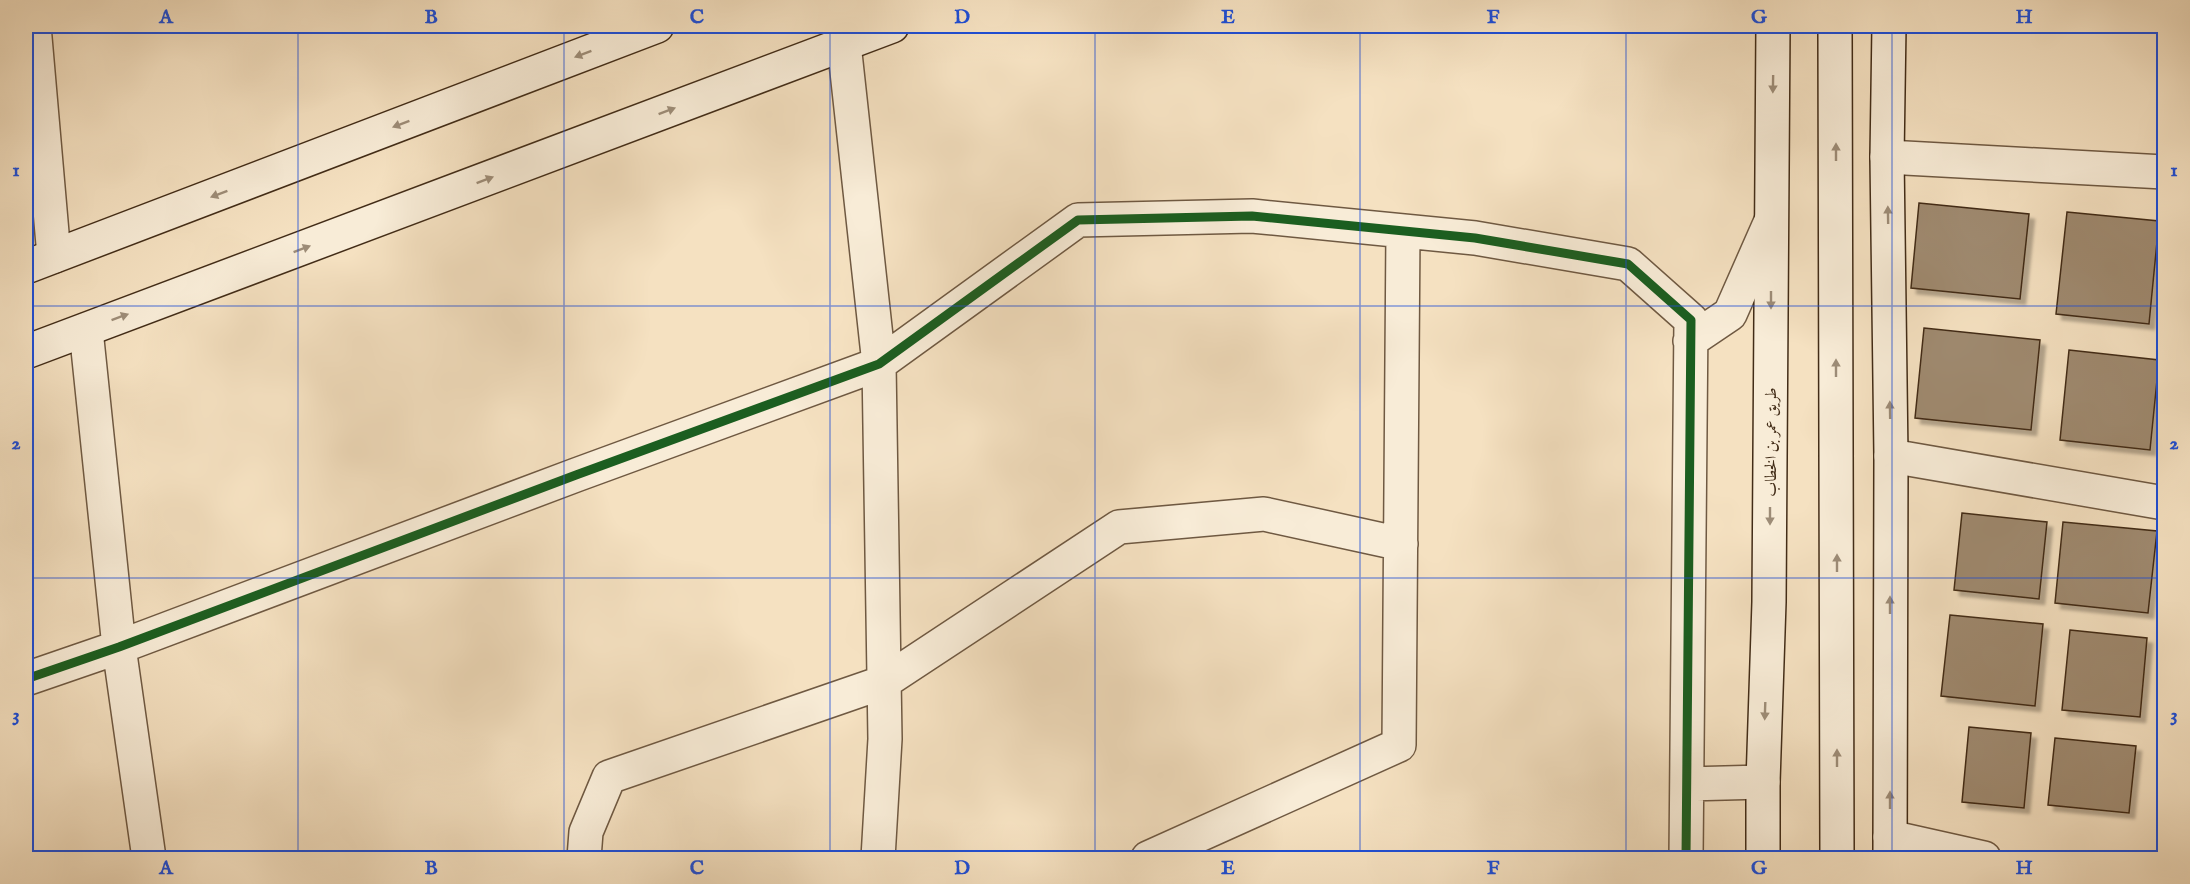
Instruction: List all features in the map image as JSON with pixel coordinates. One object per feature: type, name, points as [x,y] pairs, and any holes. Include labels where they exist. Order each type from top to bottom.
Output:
[{"type":"street","points":[[34,26],[40,262],[657,26]]},
{"type":"street","points":[[26,352],[892,26]]},
{"type":"street","name":"طريق عمر بن الخطاب","points":[[1763,858],[1769,602],[1773,26]]},
{"type":"street","points":[[1835,26],[1837,858]]},
{"type":"street","points":[[1889,26],[1887,158],[1891,456],[1890,848],[1984,858]]},
{"type":"street","points":[[844,44],[879,364],[885,739],[878,858]]},
{"type":"street","points":[[1887,158],[2164,172]]},
{"type":"street","points":[[26,679],[119,647],[879,364],[1077,220],[1252,216],[1475,238],[1628,264],[1691,320],[1686,858]]},
{"type":"street","points":[[1690,341],[1730,314],[1771,221]]},
{"type":"street","points":[[1148,858],[1399,745],[1403,231]]},
{"type":"street","points":[[86,330],[119,647],[149,858]]},
{"type":"street","points":[[1891,456],[2164,503]]},
{"type":"street","points":[[584,858],[586,832],[609,777],[884,682],[1119,527],[1264,514],[1401,544]]},
{"type":"street","points":[[1687,784],[1763,782]]},
{"type":"building","points":[[1919,203],[2029,214],[2020,299],[1911,288]]},
{"type":"building","points":[[2067,212],[2159,221],[2149,324],[2056,314]]},
{"type":"building","points":[[1924,328],[2040,340],[2031,430],[1915,418]]},
{"type":"building","points":[[2069,350],[2159,360],[2150,450],[2060,440]]},
{"type":"building","points":[[1962,513],[2047,522],[2039,599],[1954,590]]},
{"type":"building","points":[[2063,522],[2157,531],[2148,613],[2055,603]]},
{"type":"building","points":[[1950,615],[2043,624],[2035,706],[1941,696]]},
{"type":"building","points":[[2070,630],[2147,638],[2140,717],[2062,710]]},
{"type":"building","points":[[1969,727],[2031,733],[2024,808],[1962,802]]},
{"type":"building","points":[[2055,738],[2136,746],[2129,813],[2048,805]]},
{"type":"cycle path","points":[[26,679],[119,647],[879,364],[1078,220],[1252,216],[1475,238],[1628,264],[1691,320],[1686,858]]}]
